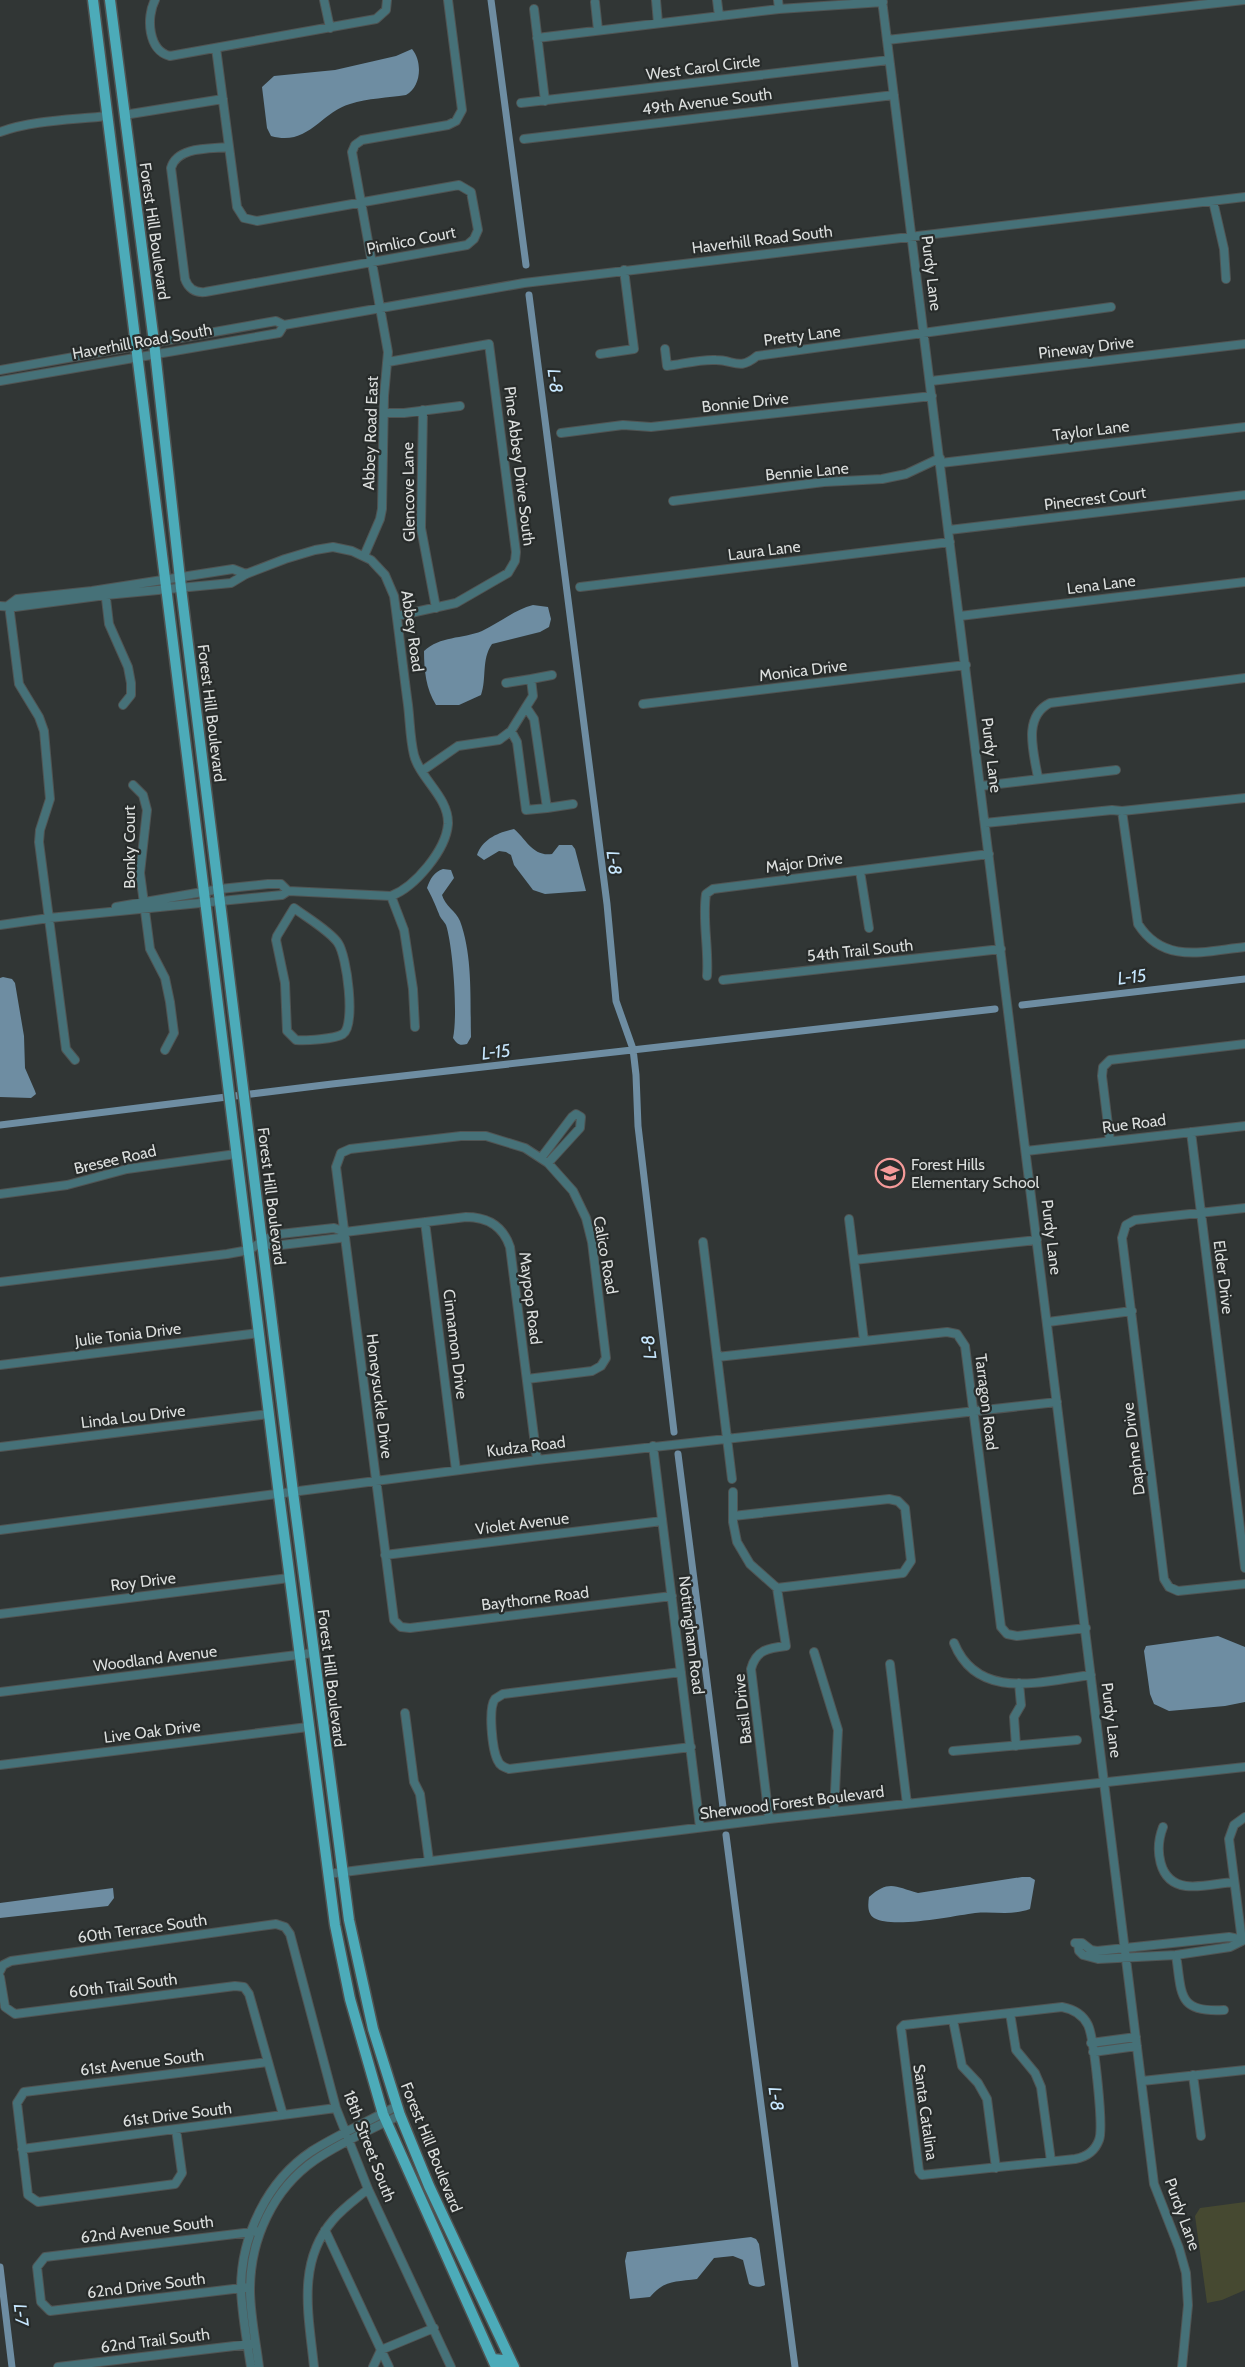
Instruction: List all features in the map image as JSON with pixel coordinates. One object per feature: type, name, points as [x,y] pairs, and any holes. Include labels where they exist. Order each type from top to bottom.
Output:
[{"type":"main road","name":"Forest Hill Boulevard","points":[[93,0],[308,1727],[328,1874],[345,1976],[385,2118],[494,2363]]},
{"type":"main road","name":"Forest Hill Boulevard","points":[[110,0],[156,354],[181,588],[313,1653],[350,1928],[364,1994],[399,2111],[429,2186],[514,2367]]},
{"type":"main road","points":[[103,81],[110,99],[124,115]]},
{"type":"main road","points":[[107,116],[117,125],[129,151]]},
{"type":"main road","points":[[439,2242],[444,2245],[456,2263],[489,2332],[506,2348]]},
{"type":"main road","points":[[494,2363],[503,2360],[506,2367]]},
{"type":"street","points":[[154,0],[149,13],[153,42],[162,53],[170,56],[376,19],[386,10],[387,0]]},
{"type":"street","points":[[324,0],[330,28]]},
{"type":"street","name":"Abbey Road East","points":[[364,556],[382,514],[384,413],[388,362],[372,262],[351,160],[352,152],[355,145],[362,140],[452,124],[461,114],[448,0]]},
{"type":"street","points":[[656,0],[658,23]]},
{"type":"street","points":[[717,0],[719,16]]},
{"type":"street","points":[[887,40],[1244,0]]},
{"type":"street","points":[[537,38],[719,16],[779,5],[883,1]]},
{"type":"street","name":"Purdy Lane","points":[[883,1],[1155,2188],[1179,2248],[1186,2273],[1188,2305],[1182,2367]]},
{"type":"street","points":[[595,2],[598,30]]},
{"type":"street","points":[[534,9],[545,100]]},
{"type":"street","name":"Pimlico Court","points":[[216,48],[237,207],[241,215],[248,220],[257,221],[459,185],[471,192],[478,231],[471,242],[205,292],[192,290],[185,279],[171,172],[172,163],[181,154],[229,147]]},
{"type":"street","name":"West Carol Circle","points":[[521,104],[890,60]]},
{"type":"street","name":"49th Avenue South","points":[[524,139],[894,95]]},
{"type":"street","points":[[124,115],[223,99]]},
{"type":"street","points":[[0,132],[50,122],[107,116]]},
{"type":"street","name":"Haverhill Road South","points":[[0,370],[276,321],[284,325],[524,283],[1245,197]]},
{"type":"street","points":[[1213,201],[1224,249],[1226,279]]},
{"type":"street","points":[[600,354],[634,349],[624,270]]},
{"type":"street","points":[[925,335],[937,330],[1111,308]]},
{"type":"street","name":"Haverhill Road South","points":[[0,381],[279,333],[284,325]]},
{"type":"street","name":"Pretty Lane","points":[[665,350],[667,366],[712,360],[740,364],[749,362],[757,356],[925,335]]},
{"type":"street","name":"Pine Abbey Drive South","points":[[388,362],[489,344],[516,552],[515,561],[505,575],[456,603],[397,616]]},
{"type":"street","name":"Pineway Drive","points":[[930,381],[1245,344]]},
{"type":"street","name":"Bonnie Drive","points":[[561,433],[623,425],[651,427],[932,396]]},
{"type":"street","points":[[384,413],[460,406]]},
{"type":"street","name":"Glencove Lane","points":[[423,410],[421,533],[436,608]]},
{"type":"street","name":"Taylor Lane","points":[[940,460],[1245,427]]},
{"type":"street","name":"Bennie Lane","points":[[673,501],[824,482],[889,478],[940,460]]},
{"type":"street","name":"Pinecrest Court","points":[[949,530],[1245,495]]},
{"type":"street","name":"Laura Lane","points":[[580,587],[951,542]]},
{"type":"street","name":"Abbey Road","points":[[166,584],[181,588],[231,583],[246,574],[324,547],[342,548],[364,556],[378,567],[391,585],[414,755],[442,802],[447,815],[445,836],[441,847],[419,876],[402,892],[391,896]]},
{"type":"street","name":"Abbey Road","points":[[166,584],[180,576],[233,569],[246,574]]},
{"type":"street","name":"Lena Lane","points":[[960,616],[1245,582]]},
{"type":"street","points":[[75,1060],[66,1049],[39,842],[40,830],[50,799],[44,731],[39,717],[19,684],[4,605],[15,607],[166,584]]},
{"type":"street","points":[[105,592],[111,630],[128,667],[131,683],[131,694],[123,705]]},
{"type":"street","name":"Monica Drive","points":[[643,704],[966,665]]},
{"type":"street","points":[[506,683],[552,675]]},
{"type":"street","points":[[1038,778],[1032,729],[1040,711],[1050,703],[1245,678]]},
{"type":"street","points":[[422,771],[458,746],[499,740],[511,731],[533,696],[531,679]]},
{"type":"street","points":[[526,708],[534,718],[547,808]]},
{"type":"street","points":[[511,731],[517,742],[526,810],[573,804]]},
{"type":"street","points":[[981,786],[1116,770]]},
{"type":"street","name":"Bonky Court","points":[[133,786],[143,795],[147,810],[140,857],[150,949],[165,978],[170,1002],[174,1033],[165,1050]]},
{"type":"street","points":[[985,823],[1112,810],[1122,812],[1245,798]]},
{"type":"street","points":[[1122,812],[1138,924],[1146,936],[1161,947],[1183,954],[1245,947]]},
{"type":"street","name":"Major Drive","points":[[707,976],[704,903],[706,894],[713,889],[989,854]]},
{"type":"street","points":[[860,871],[869,928]]},
{"type":"street","points":[[0,925],[107,913],[204,897],[220,889],[281,884],[288,891]]},
{"type":"street","points":[[204,897],[221,902],[282,895],[288,891],[391,896],[404,930],[413,989],[415,1027]]},
{"type":"street","points":[[294,908],[336,941],[349,982],[347,1028],[338,1036],[296,1040],[287,1031],[285,983],[277,936],[294,908]]},
{"type":"street","name":"54th Trail South","points":[[723,980],[1001,949]]},
{"type":"street","points":[[1110,1141],[1102,1076],[1103,1067],[1115,1059],[1245,1044]]},
{"type":"street","points":[[576,1114],[581,1117],[580,1128],[544,1160],[572,1117],[576,1114]]},
{"type":"street","name":"Rue Road","points":[[1026,1151],[1245,1126]]},
{"type":"street","name":"Elder Drive","points":[[1191,1132],[1245,1568]]},
{"type":"street","name":"Calico Road","points":[[336,1167],[338,1157],[350,1149],[471,1135],[511,1142],[544,1160],[573,1191],[590,1232],[606,1353],[602,1366],[592,1371],[527,1379]]},
{"type":"street","name":"Bresee Road","points":[[0,1194],[67,1185],[127,1169],[236,1154]]},
{"type":"street","name":"Honeysuckle Drive","points":[[336,1167],[393,1616],[401,1627]]},
{"type":"street","points":[[1201,1213],[1245,1208]]},
{"type":"street","name":"Daphne Drive","points":[[1201,1213],[1135,1220],[1124,1229],[1122,1238],[1166,1583],[1178,1592],[1245,1584]]},
{"type":"street","name":"Maypop Road","points":[[0,1282],[249,1250],[268,1238],[280,1234],[334,1228],[345,1232],[466,1217],[480,1218],[497,1226],[506,1238],[511,1251],[537,1460]]},
{"type":"street","points":[[849,1219],[864,1341]]},
{"type":"street","name":"Cinnamon Drive","points":[[425,1222],[456,1470]]},
{"type":"street","points":[[854,1260],[1037,1240]]},
{"type":"street","points":[[703,1242],[732,1479]]},
{"type":"street","points":[[1048,1322],[1132,1311]]},
{"type":"street","name":"Tarragon Road","points":[[717,1357],[947,1332],[957,1334],[964,1346],[1000,1627],[1007,1634],[1017,1636],[1086,1628]]},
{"type":"street","name":"Julie Tonia Drive","points":[[0,1365],[259,1333]]},
{"type":"street","name":"Kudza Road","points":[[0,1530],[537,1460],[1057,1402]]},
{"type":"street","name":"Linda Lou Drive","points":[[0,1447],[269,1414]]},
{"type":"street","name":"Nottingham Road","points":[[653,1446],[700,1827]]},
{"type":"street","points":[[733,1492],[733,1516],[734,1532],[744,1556],[777,1588],[898,1574],[909,1566],[911,1557],[906,1513],[898,1501],[889,1499],[733,1516]]},
{"type":"street","name":"Violet Avenue","points":[[385,1555],[662,1521]]},
{"type":"street","name":"Roy Drive","points":[[0,1614],[289,1578]]},
{"type":"street","name":"Basil Drive","points":[[770,1819],[751,1669],[761,1652],[786,1646],[777,1588]]},
{"type":"street","name":"Baythorne Road","points":[[401,1627],[410,1628],[672,1596]]},
{"type":"street","points":[[954,1643],[965,1662],[979,1675],[1000,1683],[1091,1675]]},
{"type":"street","points":[[814,1652],[838,1730],[834,1812]]},
{"type":"street","name":"Woodland Avenue","points":[[0,1692],[313,1653]]},
{"type":"street","points":[[890,1664],[908,1804]]},
{"type":"street","points":[[681,1672],[503,1694],[492,1703],[490,1712],[496,1756],[505,1767],[514,1769],[690,1747]]},
{"type":"street","points":[[1016,1746],[1014,1717],[1021,1705],[1019,1683]]},
{"type":"street","points":[[405,1713],[414,1782],[420,1794],[429,1861]]},
{"type":"street","name":"Live Oak Drive","points":[[0,1765],[308,1727]]},
{"type":"street","points":[[953,1751],[1077,1740]]},
{"type":"street","name":"Sherwood Forest Boulevard","points":[[328,1874],[700,1827],[1245,1767]]},
{"type":"street","points":[[1243,1940],[1229,1839],[1234,1825],[1245,1817]]},
{"type":"street","points":[[1163,1827],[1159,1856],[1163,1869],[1171,1879],[1187,1886],[1234,1882]]},
{"type":"street","name":"60th Terrace South","points":[[2,1968],[11,1961],[276,1924],[285,1927]]},
{"type":"street","name":"18th Street South","points":[[285,1927],[290,1934],[336,2108],[368,2189],[451,2367]]},
{"type":"street","points":[[1076,1943],[1079,1951],[1091,1959],[1229,1937],[1243,1940]]},
{"type":"street","points":[[1125,1952],[1176,1954],[1230,1947],[1243,1940]]},
{"type":"street","points":[[1176,1954],[1181,1990],[1187,2002],[1203,2011],[1224,2010]]},
{"type":"street","name":"60th Trail South","points":[[0,1977],[3,2003],[7,2011],[15,2014],[235,1986],[244,1987],[249,1994],[268,2062]]},
{"type":"street","name":"Santa Catalina","points":[[1062,2007],[1071,2009],[1082,2017],[1087,2024],[1092,2047],[1100,2117],[1100,2138],[1092,2151],[1084,2156],[926,2176],[919,2171],[901,2028],[904,2025],[1010,2013],[1062,2007]]},
{"type":"street","points":[[1010,2013],[1016,2050],[1035,2073],[1041,2087],[1051,2161]]},
{"type":"street","points":[[953,2020],[962,2066],[978,2083],[987,2099],[996,2168]]},
{"type":"street","points":[[1092,2047],[1137,2041]]},
{"type":"street","points":[[268,2062],[283,2115]]},
{"type":"street","name":"61st Avenue South","points":[[22,2149],[17,2103],[20,2095],[28,2091],[268,2062]]},
{"type":"street","points":[[1142,2080],[1245,2070]]},
{"type":"street","points":[[1193,2075],[1201,2136]]},
{"type":"street","name":"61st Drive South","points":[[22,2149],[336,2108]]},
{"type":"street","points":[[259,2367],[252,2344],[242,2269],[270,2194],[312,2151],[399,2111]]},
{"type":"street","points":[[22,2149],[27,2191],[30,2198],[38,2202],[171,2185],[179,2181],[182,2173],[176,2129]]},
{"type":"street","points":[[314,2367],[307,2284],[313,2253],[325,2230],[344,2209],[368,2189]]},
{"type":"street","points":[[325,2230],[389,2367]]},
{"type":"street","name":"62nd Avenue South","points":[[46,2309],[41,2302],[37,2271],[39,2263],[45,2257],[255,2232]]},
{"type":"street","name":"62nd Drive South","points":[[46,2309],[55,2311],[246,2287]]},
{"type":"street","points":[[373,2367],[381,2350],[434,2328]]},
{"type":"street","points":[[250,2367],[252,2344]]},
{"type":"street","name":"62nd Trail South","points":[[58,2367],[252,2344]]},
{"type":"green space","points":[[1245,2202],[1245,2290],[1222,2300],[1207,2303],[1195,2216],[1200,2208]]},
{"type":"water","points":[[412,49],[418,61],[419,74],[415,86],[406,95],[350,104],[295,137],[271,136],[267,128],[262,87],[274,76],[335,70],[396,56]]},
{"type":"water","points":[[533,605],[548,607],[551,619],[549,627],[540,632],[492,644],[486,656],[481,695],[459,705],[436,705],[426,679],[424,651],[444,640],[482,631],[513,613]]},
{"type":"water","points":[[514,829],[540,853],[552,854],[559,845],[572,845],[586,891],[545,894],[533,890],[514,865],[511,855],[506,852],[499,851],[484,860],[477,855],[479,849],[492,837]]},
{"type":"water","points":[[443,869],[451,870],[454,878],[442,895],[460,921],[469,963],[471,1037],[464,1045],[458,1044],[453,1038],[455,998],[449,935],[427,888],[433,876]]},
{"type":"water","points":[[0,978],[12,979],[15,983],[24,1036],[25,1068],[36,1094],[31,1098],[0,1097]]},
{"type":"water","points":[[1218,1636],[1245,1647],[1245,1702],[1169,1711],[1154,1704],[1150,1694],[1144,1651],[1146,1646]]},
{"type":"water","points":[[1022,1877],[1035,1880],[1030,1909],[1023,1911],[975,1913],[923,1921],[894,1922],[874,1918],[869,1911],[869,1897],[887,1886],[918,1893]]},
{"type":"water","points":[[113,1888],[114,1898],[108,1906],[0,1918],[0,1903]]},
{"type":"water","points":[[751,2237],[759,2244],[765,2285],[757,2287],[749,2284],[743,2260],[733,2256],[714,2258],[697,2279],[665,2285],[650,2297],[630,2299],[625,2261],[627,2252]]},
{"type":"waterway","name":"L-8","points":[[491,0],[526,265]]},
{"type":"waterway","name":"L-8","points":[[529,295],[607,904],[616,1001],[633,1049],[638,1126],[674,1432]]},
{"type":"waterway","name":"L-15","points":[[1022,1005],[1245,979]]},
{"type":"waterway","name":"L-15","points":[[0,1125],[332,1084],[995,1009]]},
{"type":"waterway","name":"L-8","points":[[678,1454],[724,1815]]},
{"type":"waterway","name":"L-8","points":[[726,1835],[795,2367]]},
{"type":"waterway","name":"L-7","points":[[0,2267],[12,2367]]},
{"type":"place","name":"Forest Hills Elementary School","points":[[890,1173]]}]
